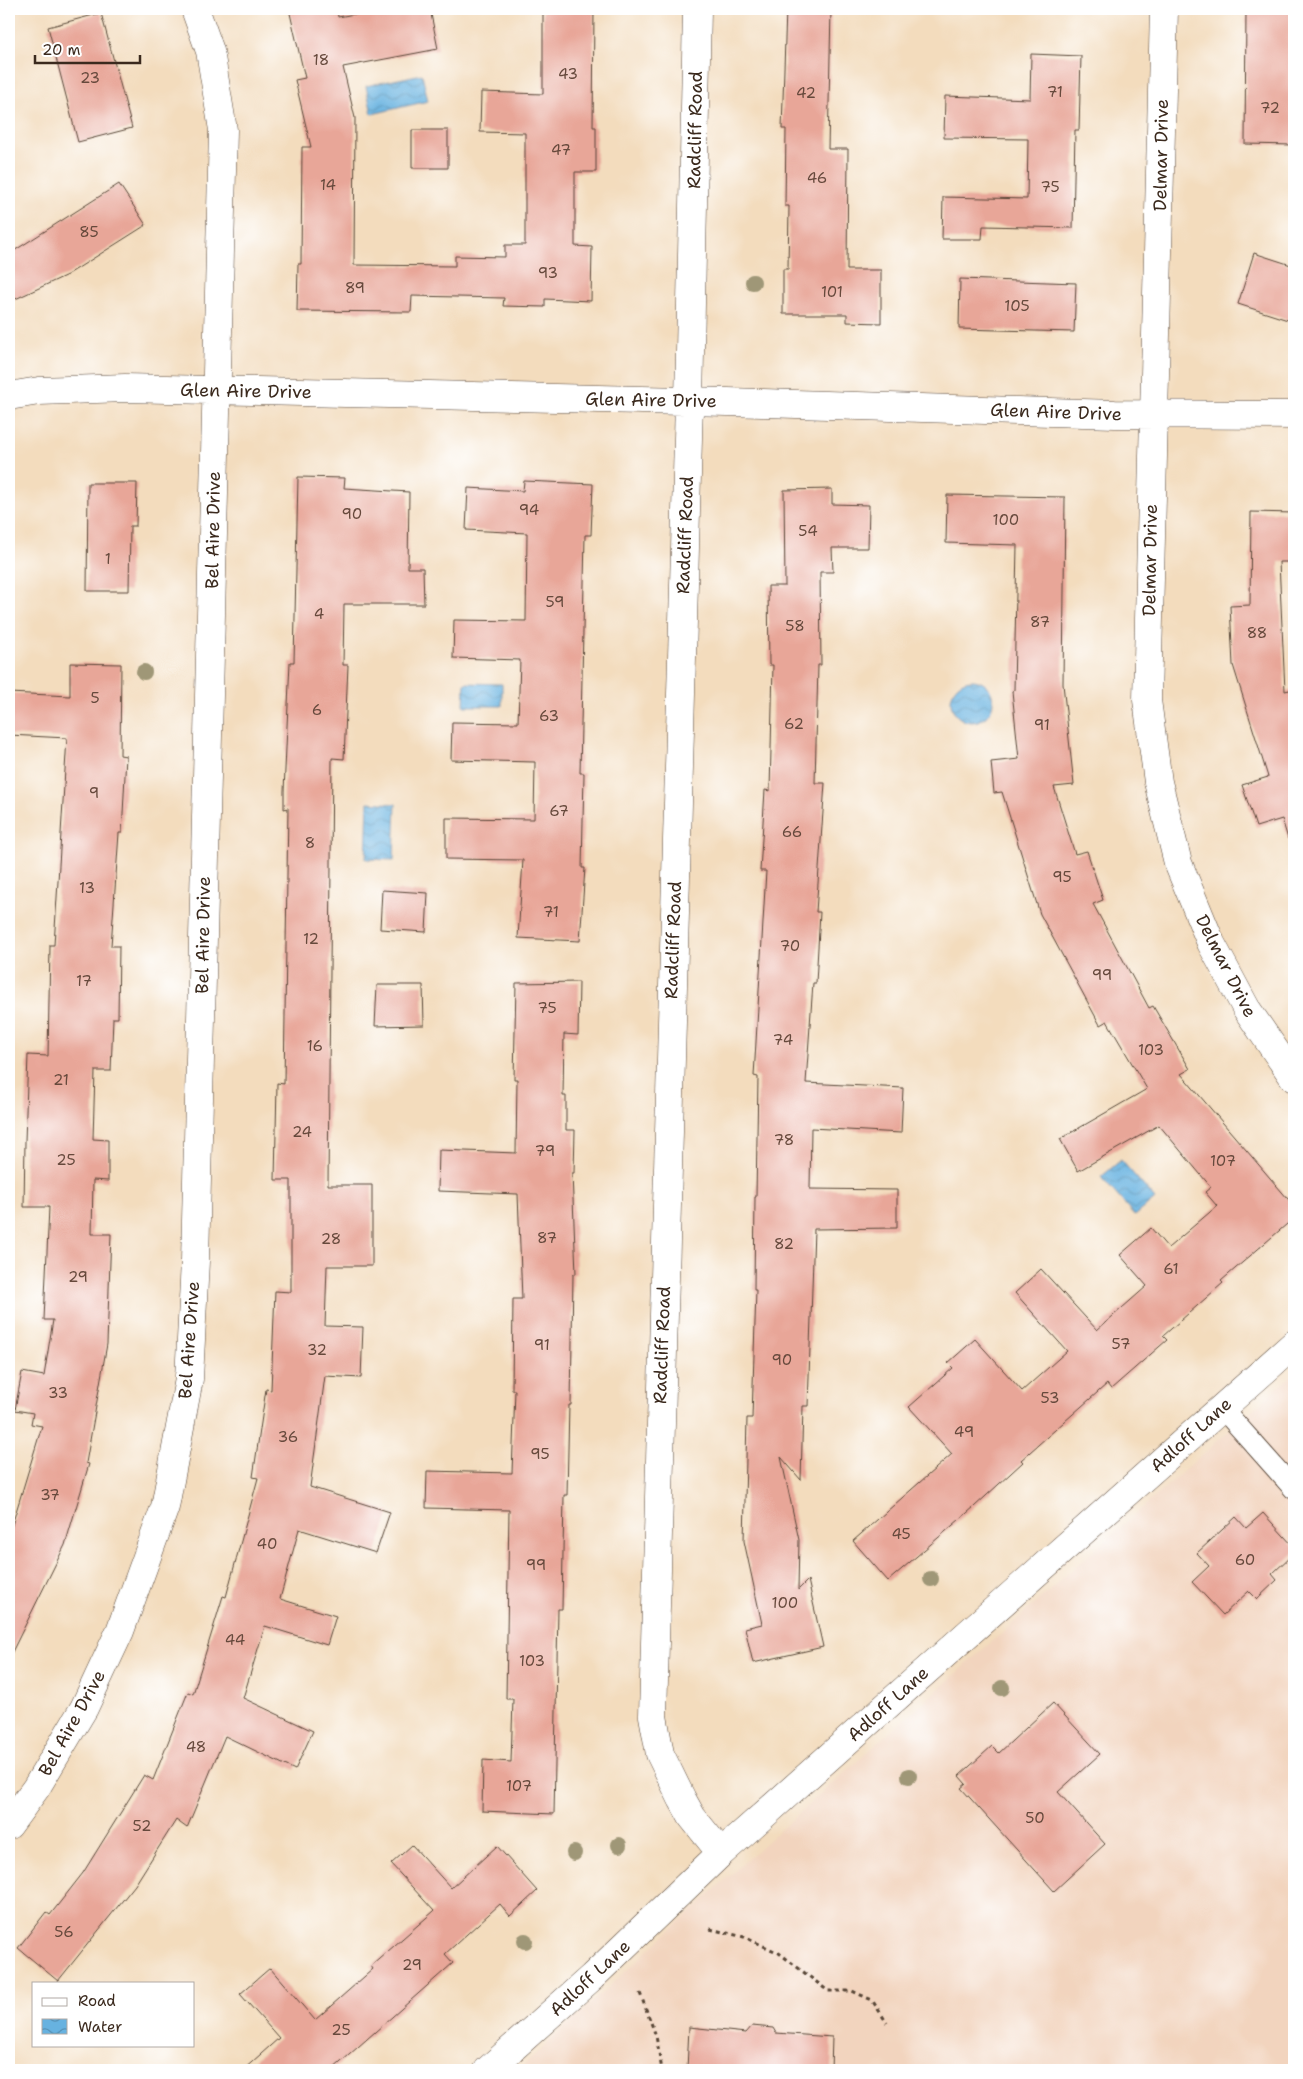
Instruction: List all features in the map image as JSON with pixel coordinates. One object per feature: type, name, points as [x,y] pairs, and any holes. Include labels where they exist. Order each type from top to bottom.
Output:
[{"type":"street","name":"Bel Aire Drive","points":[[9,1824],[36,1788],[84,1708],[120,1631],[165,1507],[189,1379],[195,1261],[215,390],[223,130],[210,51],[196,9]]},
{"type":"street","name":"Radcliff Road","points":[[697,9],[689,402],[653,1716],[660,1754],[682,1799],[692,1817],[721,1853]]},
{"type":"street","name":"Delmar Drive","points":[[1164,9],[1147,700],[1158,782],[1178,863],[1211,943],[1246,1008],[1294,1078]]},
{"type":"street","name":"Glen Aire Drive","points":[[9,396],[39,391],[84,388],[1154,415],[1294,415]]},
{"type":"street","name":"Adloff Lane","points":[[488,2070],[592,1977],[721,1853],[1294,1344]]},
{"type":"lane","points":[[1222,1408],[1294,1489]]},
{"type":"path","points":[[710,1929],[744,1937],[779,1953],[828,1991],[852,1991],[872,2000],[887,2023]]},
{"type":"path","points":[[640,1993],[656,2036],[662,2070]]},
{"type":"shaded area","points":[[1294,1373],[1294,2070],[518,2070],[763,1845]]},
{"type":"water","points":[[422,74],[428,101],[372,114],[366,86]]},
{"type":"water","points":[[976,680],[984,683],[990,689],[993,701],[990,713],[984,719],[968,722],[960,719],[954,713],[951,697],[954,689],[960,683]]},
{"type":"water","points":[[465,683],[502,684],[502,706],[464,706]]},
{"type":"water","points":[[368,802],[396,804],[394,860],[366,859]]},
{"type":"water","points":[[1121,1160],[1155,1199],[1135,1216],[1101,1177]]},
{"type":"building","points":[[289,9],[337,9],[338,17],[382,9],[430,9],[438,49],[343,67],[355,118],[354,265],[455,266],[455,256],[505,257],[505,245],[525,245],[525,133],[480,132],[481,92],[543,94],[543,9],[594,9],[593,127],[596,127],[596,172],[575,172],[575,246],[592,247],[591,301],[545,299],[545,307],[503,306],[504,298],[412,296],[411,312],[297,311],[298,264],[301,264],[302,147],[311,147],[295,80],[305,78]]},
{"type":"building","points":[[786,9],[831,9],[828,149],[848,149],[847,270],[881,270],[881,323],[847,322],[847,314],[783,314],[783,269],[788,269],[789,206],[785,206],[786,129],[782,129]]},
{"type":"building","points":[[1246,9],[1294,9],[1294,145],[1245,144]]},
{"type":"building","points":[[101,13],[132,128],[78,142],[48,27]]},
{"type":"building","points":[[1031,54],[1081,56],[1079,130],[1075,130],[1073,228],[983,226],[982,239],[942,239],[943,197],[1027,199],[1028,139],[944,138],[945,96],[1030,99]]},
{"type":"building","points":[[412,130],[448,130],[448,168],[412,168]]},
{"type":"building","points":[[119,184],[146,225],[67,275],[9,302],[9,254]]},
{"type":"building","points":[[1254,253],[1294,266],[1294,322],[1238,304]]},
{"type":"building","points":[[960,279],[1076,283],[1074,332],[959,329]]},
{"type":"building","points":[[298,477],[345,478],[344,488],[409,492],[408,568],[423,568],[424,604],[344,604],[343,665],[348,665],[344,759],[332,758],[328,1185],[372,1185],[372,1266],[327,1266],[325,1326],[363,1327],[361,1378],[325,1376],[310,1487],[390,1512],[376,1553],[299,1529],[280,1599],[336,1616],[327,1645],[265,1626],[243,1698],[313,1731],[295,1770],[225,1736],[187,1828],[176,1820],[135,1885],[58,1981],[18,1948],[46,1912],[50,1915],[83,1873],[144,1775],[153,1780],[188,1692],[193,1694],[223,1596],[226,1597],[258,1478],[253,1477],[266,1389],[271,1390],[275,1291],[291,1292],[291,1180],[275,1180],[277,1083],[284,1084],[288,808],[284,809],[284,791],[290,662],[294,662]]},
{"type":"building","points":[[524,481],[593,484],[591,535],[585,535],[580,773],[584,773],[582,868],[585,868],[580,941],[518,938],[523,860],[446,859],[446,818],[534,819],[535,762],[451,760],[452,722],[518,723],[520,660],[453,658],[454,620],[526,621],[527,533],[466,530],[468,488],[523,491]]},
{"type":"building","points":[[88,483],[137,483],[136,526],[130,526],[129,591],[87,591]]},
{"type":"building","points":[[832,489],[832,504],[869,505],[868,548],[832,548],[833,572],[820,572],[821,665],[818,665],[815,783],[825,783],[816,912],[820,912],[816,983],[813,983],[806,1083],[903,1088],[901,1133],[811,1128],[810,1189],[897,1190],[897,1228],[814,1229],[808,1406],[803,1406],[801,1480],[781,1457],[799,1540],[798,1590],[808,1580],[823,1647],[753,1663],[745,1628],[762,1624],[744,1541],[747,1418],[752,1418],[756,1290],[754,1290],[758,1077],[754,1076],[766,871],[760,871],[765,790],[770,791],[773,665],[769,665],[768,586],[785,586],[784,490]]},
{"type":"building","points":[[947,495],[1065,497],[1063,684],[1074,785],[1054,787],[1075,854],[1087,851],[1103,900],[1093,904],[1149,1008],[1153,1006],[1190,1069],[1181,1074],[1294,1206],[1294,1218],[1221,1281],[1223,1283],[1163,1336],[1167,1340],[1111,1389],[1107,1384],[1021,1460],[1023,1462],[974,1507],[888,1581],[853,1541],[952,1454],[909,1407],[953,1368],[948,1363],[975,1339],[1022,1391],[1067,1351],[1015,1293],[1041,1269],[1097,1330],[1147,1286],[1120,1255],[1151,1228],[1168,1248],[1217,1206],[1205,1192],[1211,1187],[1159,1125],[1078,1171],[1060,1139],[1147,1089],[1107,1021],[1100,1025],[1040,914],[1002,792],[994,793],[991,762],[1019,759],[1012,691],[1014,690],[1017,545],[946,543]]},
{"type":"building","points":[[1251,512],[1294,513],[1294,562],[1279,562],[1285,691],[1294,689],[1294,838],[1288,839],[1282,819],[1256,827],[1242,785],[1268,777],[1233,665],[1230,606],[1250,605]]},
{"type":"building","points":[[70,663],[121,664],[120,755],[126,756],[122,833],[119,833],[111,946],[119,946],[118,1018],[113,1018],[111,1071],[95,1071],[93,1139],[108,1140],[108,1181],[93,1180],[92,1234],[111,1234],[107,1344],[86,1463],[89,1464],[65,1545],[9,1658],[9,1535],[42,1426],[31,1424],[33,1413],[15,1410],[22,1372],[44,1376],[53,1320],[44,1320],[49,1207],[24,1207],[25,1141],[28,1055],[48,1056],[50,945],[54,945],[67,738],[9,735],[9,693],[70,696]]},
{"type":"building","points":[[382,890],[428,893],[426,932],[380,929]]},
{"type":"building","points":[[579,982],[578,1035],[564,1034],[563,1096],[566,1096],[566,1130],[575,1130],[574,1173],[572,1173],[576,1274],[573,1274],[571,1405],[569,1405],[567,1495],[564,1495],[562,1609],[558,1609],[554,1814],[482,1811],[483,1760],[511,1762],[513,1699],[506,1699],[509,1510],[426,1508],[427,1471],[512,1473],[515,1390],[512,1390],[513,1299],[522,1299],[518,1194],[438,1191],[439,1150],[516,1153],[517,1079],[514,1079],[516,983]]},
{"type":"building","points":[[377,985],[423,985],[424,1025],[375,1026]]},
{"type":"building","points":[[1263,1513],[1294,1547],[1294,1553],[1272,1574],[1277,1580],[1257,1599],[1249,1591],[1223,1615],[1192,1582],[1209,1566],[1197,1553],[1236,1517],[1246,1528]]},
{"type":"building","points":[[1053,1703],[1100,1754],[1058,1792],[1105,1844],[1054,1891],[961,1788],[966,1784],[959,1776],[992,1746],[999,1753]]},
{"type":"building","points":[[412,1845],[451,1888],[497,1846],[537,1891],[510,1916],[500,1904],[445,1954],[453,1963],[332,2070],[243,2070],[279,2038],[240,1994],[270,1968],[315,2020],[373,1969],[371,1966],[434,1911],[391,1864]]},
{"type":"building","points":[[752,2026],[773,2028],[776,2033],[832,2037],[831,2070],[687,2070],[689,2027],[746,2033]]}]
